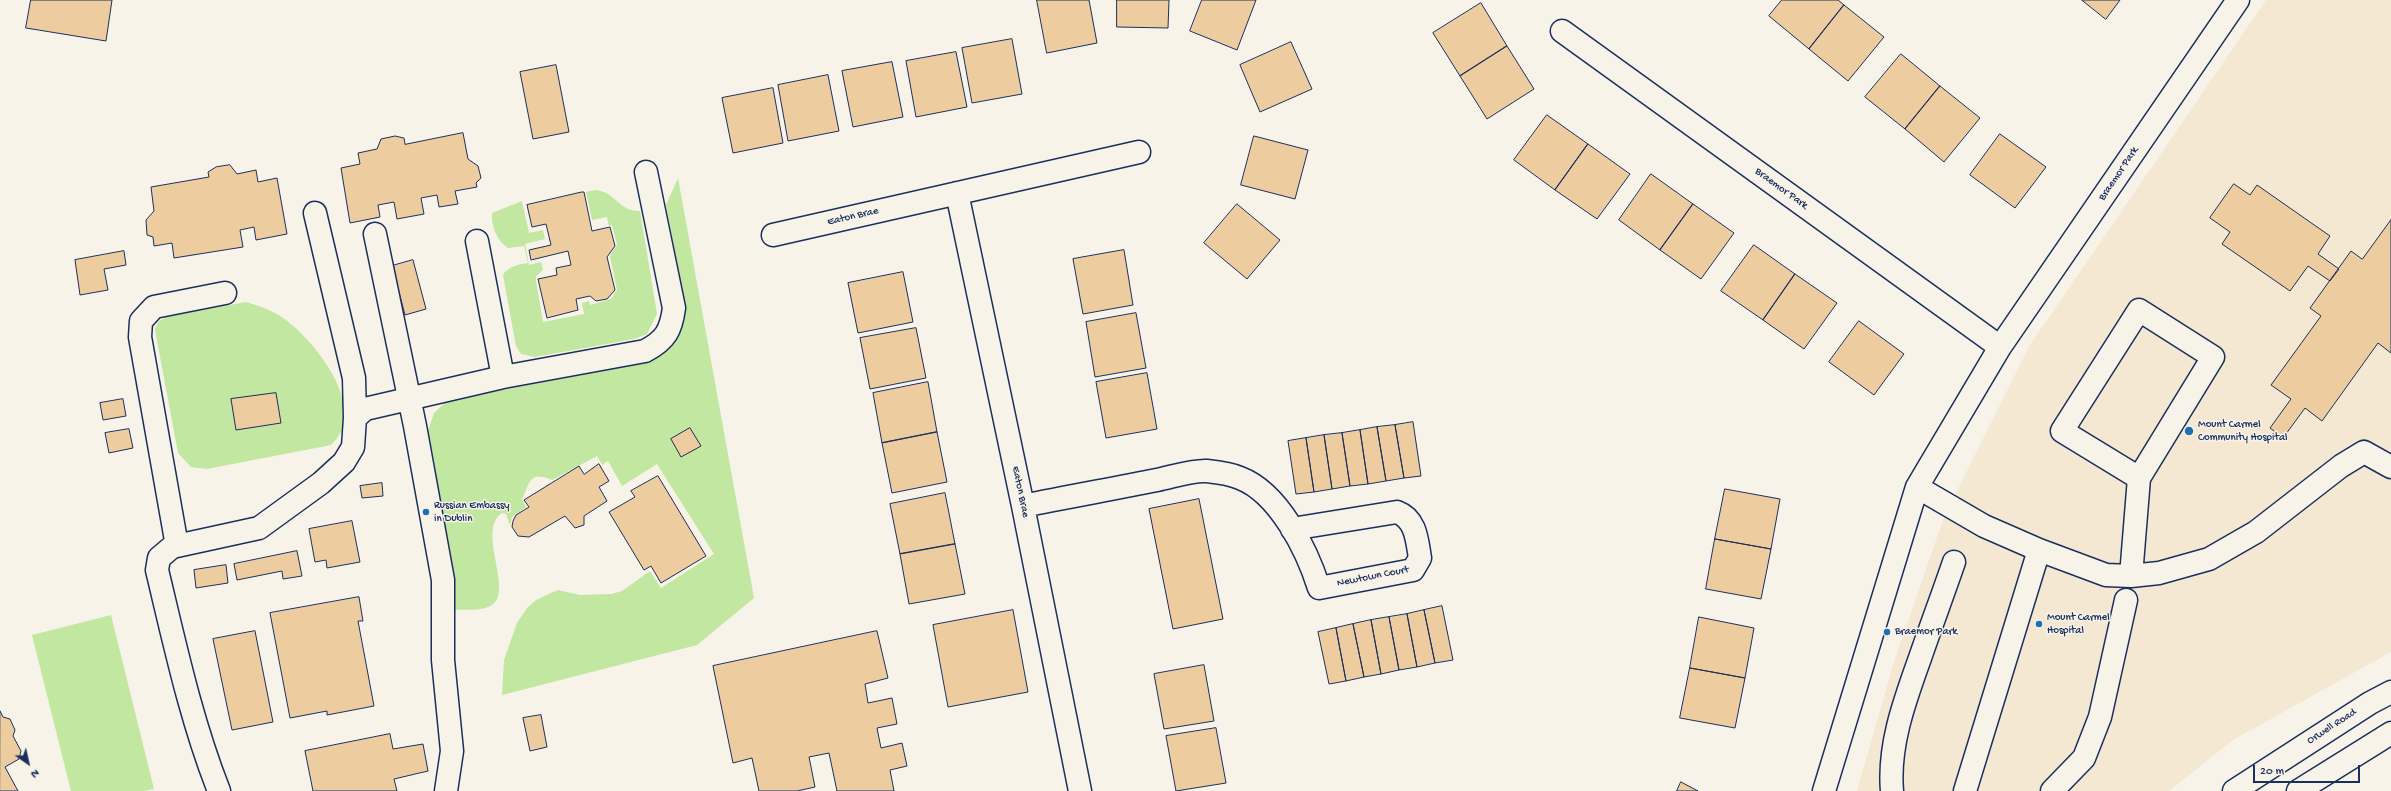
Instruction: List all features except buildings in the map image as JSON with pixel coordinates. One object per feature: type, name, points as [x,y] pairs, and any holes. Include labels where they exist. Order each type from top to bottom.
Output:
[{"type":"street","name":"Braemor Park","points":[[1824,791],[1917,487],[2000,347],[2238,0]]},
{"type":"street","name":"Braemor Park","points":[[1562,31],[2000,347]]},
{"type":"street","name":"Eaton Brae","points":[[773,235],[1139,152]]},
{"type":"street","points":[[355,418],[365,409],[503,377],[646,351],[659,344],[667,333],[672,320],[674,308],[646,172]]},
{"type":"street","name":"Eaton Brae","points":[[956,194],[1023,506],[1080,791]]},
{"type":"street","points":[[219,791],[202,747],[179,666],[157,570],[159,558],[172,547],[259,528],[321,483],[344,462],[353,447],[355,418],[354,378],[315,213]]},
{"type":"street","points":[[375,234],[409,400],[443,580],[443,660],[452,751],[446,791]]},
{"type":"street","points":[[477,241],[503,377]]},
{"type":"street","points":[[177,546],[140,337],[141,321],[154,307],[225,293]]},
{"type":"street","points":[[2130,576],[2139,478],[2213,357],[2139,310],[2062,431],[2139,478]]},
{"type":"street","points":[[1917,487],[1984,526],[2039,550],[2106,575],[2130,576],[2159,573],[2209,559],[2256,532],[2341,466],[2364,452],[2391,467]]},
{"type":"street","name":"Newtown Court","points":[[1023,506],[1206,471],[1240,478],[1263,492],[1292,529],[1312,567],[1319,588],[1413,570],[1420,558],[1413,525],[1405,515],[1397,512],[1292,529]]},
{"type":"street","points":[[1965,791],[2039,550]]},
{"type":"street","points":[[1892,791],[1890,774],[1894,747],[1905,702],[1954,562]]},
{"type":"street","points":[[2052,791],[2084,758],[2100,716],[2126,600]]},
{"type":"street","name":"Orwell Road","points":[[2234,791],[2370,703],[2391,692]]},
{"type":"street","points":[[2298,791],[2391,734]]},
{"type":"shaded area","name":"Mount Carmel Community Hospital","points":[[2266,0],[2391,0],[2391,652],[2233,740],[2169,791],[1857,791],[1894,662],[1944,517],[2030,345]]},
{"type":"green space","points":[[678,178],[754,598],[697,645],[502,695],[504,660],[517,623],[527,608],[536,600],[558,590],[580,595],[612,594],[622,591],[650,571],[661,588],[714,554],[657,464],[622,486],[608,461],[602,465],[597,456],[552,480],[539,476],[531,480],[522,499],[526,507],[512,517],[510,526],[506,514],[502,513],[495,521],[493,546],[498,574],[498,598],[492,605],[482,609],[450,610],[441,507],[427,434],[434,413],[448,400],[641,364],[659,354],[666,348],[678,334],[682,325],[685,305],[666,205]]},
{"type":"green space","points":[[595,190],[608,194],[627,208],[640,211],[657,314],[647,334],[634,339],[535,357],[521,354],[516,346],[503,275],[510,268],[528,263],[524,246],[508,248],[498,237],[494,228],[492,213],[522,201],[529,233],[543,230],[545,239],[525,244],[529,265],[541,262],[543,270],[536,276],[536,281],[543,322],[584,314],[582,303],[589,301],[590,305],[611,299],[617,290],[610,256],[617,245],[612,225],[609,226],[607,217],[592,220],[586,192]]},
{"type":"green space","points":[[246,302],[270,310],[279,315],[296,328],[322,358],[334,376],[342,395],[345,413],[342,430],[331,445],[207,469],[191,467],[178,453],[155,330],[158,322],[166,317]]},
{"type":"green space","points":[[111,615],[154,789],[144,791],[71,791],[32,635]]},
{"type":"place","name":"Mount Carmel Community Hospital","points":[[2189,431]]},
{"type":"place","name":"Russian Embassy in Dublin","points":[[426,512]]},
{"type":"place","name":"Mount Carmel Hospital","points":[[2039,624]]},
{"type":"place","name":"Braemor Park","points":[[1887,632]]}]
